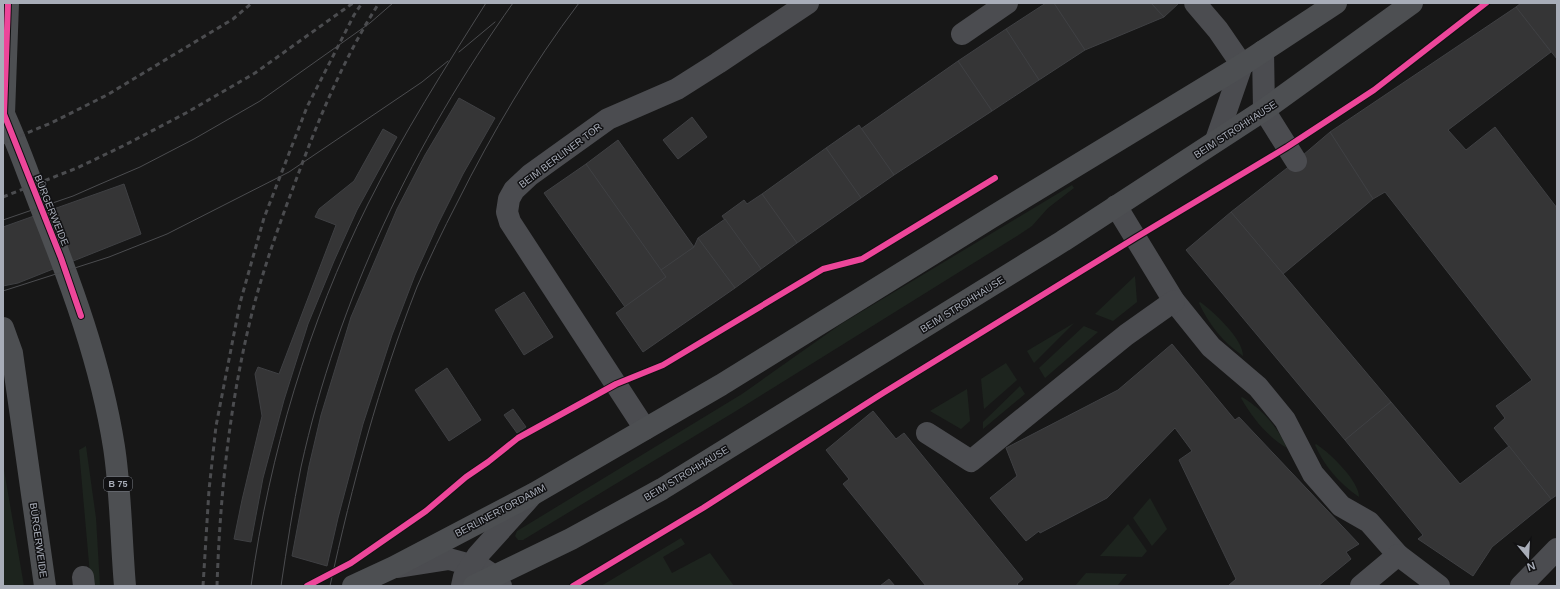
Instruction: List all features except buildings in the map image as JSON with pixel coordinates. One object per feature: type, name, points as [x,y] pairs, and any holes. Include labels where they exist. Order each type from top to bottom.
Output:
[{"type":"main road","points":[[4,113],[8,3]]},
{"type":"main road","points":[[645,429],[721,385],[992,217],[1242,65],[1336,3]]},
{"type":"main road","name":"BEIM STROHHAUSE","points":[[498,581],[662,489],[1056,245],[1264,110],[1412,3]]},
{"type":"main road","name":"BÜRGERWEIDE","points":[[4,113],[61,258],[81,316],[104,395],[114,447],[117,472],[125,586]]},
{"type":"main road","name":"BÜRGERWEIDE","points":[[3,328],[12,353],[45,586]]},
{"type":"main road","name":"BERLINERTORDAMM","points":[[353,586],[394,567],[535,493],[645,429]]},
{"type":"main road","points":[[474,586],[498,581]]},
{"type":"street","name":"BEIM BERLINER TOR","points":[[645,429],[510,222],[507,212],[509,199],[514,190],[530,175],[608,119],[678,89],[808,3]]},
{"type":"street","points":[[962,34],[1008,3]]},
{"type":"street","points":[[1195,3],[1218,30],[1242,65],[1216,140]]},
{"type":"street","points":[[1263,51],[1264,110],[1296,161]]},
{"type":"street","points":[[1116,206],[1174,301],[1211,347],[1258,387],[1285,420],[1310,470],[1346,510],[1369,522],[1398,555],[1439,586]]},
{"type":"street","points":[[927,433],[972,461],[1126,335],[1174,301]]},
{"type":"street","points":[[462,586],[464,577],[478,555],[535,493]]},
{"type":"street","points":[[1521,586],[1557,549]]},
{"type":"street","points":[[1361,586],[1398,555]]},
{"type":"street","points":[[394,567],[449,559],[472,564],[482,568],[498,581]]},
{"type":"shaded area","points":[[1072,185],[1074,188],[1048,208],[1032,226],[1017,236],[736,411],[523,540],[518,540],[515,536],[517,531],[742,394],[841,324]]},
{"type":"shaded area","points":[[1135,276],[1137,302],[1113,321],[1095,314]]},
{"type":"shaded area","points":[[1200,302],[1227,326],[1242,349],[1243,356],[1229,345],[1212,326],[1199,303]]},
{"type":"shaded area","points":[[1074,323],[1034,363],[1027,351]]},
{"type":"shaded area","points":[[1084,326],[1098,332],[1045,378],[1039,368]]},
{"type":"shaded area","points":[[1006,363],[1017,380],[984,409],[981,379]]},
{"type":"shaded area","points":[[1020,386],[1025,394],[983,429],[983,422]]},
{"type":"shaded area","points":[[967,389],[970,421],[961,429],[930,411]]},
{"type":"shaded area","points":[[1242,397],[1269,419],[1287,448],[1273,438],[1261,426],[1246,406],[1241,398]]},
{"type":"shaded area","points":[[1316,444],[1343,468],[1358,490],[1359,497],[1333,474],[1319,453],[1315,445]]},
{"type":"shaded area","points":[[86,446],[96,518],[100,586],[91,586],[79,450]]},
{"type":"shaded area","points":[[3,464],[24,586],[3,586]]},
{"type":"shaded area","points":[[1150,498],[1167,529],[1152,546],[1133,518]]},
{"type":"shaded area","points":[[1128,524],[1147,551],[1142,557],[1100,556]]},
{"type":"shaded area","points":[[681,538],[685,544],[663,557],[672,573],[710,553],[734,586],[601,586]]},
{"type":"shaded area","points":[[1086,573],[1127,574],[1117,586],[1075,586]]},
{"type":"tram line","points":[[3,220],[73,196],[140,167],[194,139],[260,101],[370,23],[393,3]]},
{"type":"tram line","points":[[251,586],[259,536],[281,438],[294,390],[327,296],[368,204],[395,152],[486,3]]},
{"type":"tram line","points":[[281,586],[301,467],[317,405],[336,343],[358,283],[384,224],[412,167],[443,111],[477,56],[513,3]]},
{"type":"tram line","points":[[330,586],[357,473],[368,435],[390,360],[417,287],[431,255],[470,177],[499,125],[529,75],[579,3]]},
{"type":"tram line","points":[[459,52],[495,22]]},
{"type":"tram line","points":[[3,291],[109,257],[167,234],[289,172],[422,82],[448,61]]},
{"type":"railway","points":[[3,143],[51,123],[107,95],[233,19],[252,3]]},
{"type":"railway","points":[[3,197],[77,168],[186,113],[255,73],[353,3]]},
{"type":"railway","points":[[203,586],[209,490],[216,426],[240,303],[264,218],[307,107],[354,15],[362,3]]},
{"type":"railway","points":[[217,586],[218,551],[224,481],[232,412],[253,309],[268,257],[307,150],[334,85],[355,43],[379,3]]},
{"type":"cycle path","points":[[8,3],[4,114],[61,258],[81,316]]},
{"type":"cycle path","points":[[573,586],[703,508],[883,393],[1135,238],[1287,147],[1374,90],[1486,3]]},
{"type":"cycle path","points":[[307,586],[351,563],[426,511],[466,477],[488,462],[518,438],[616,384],[663,365],[823,269],[862,259],[995,178]]}]
